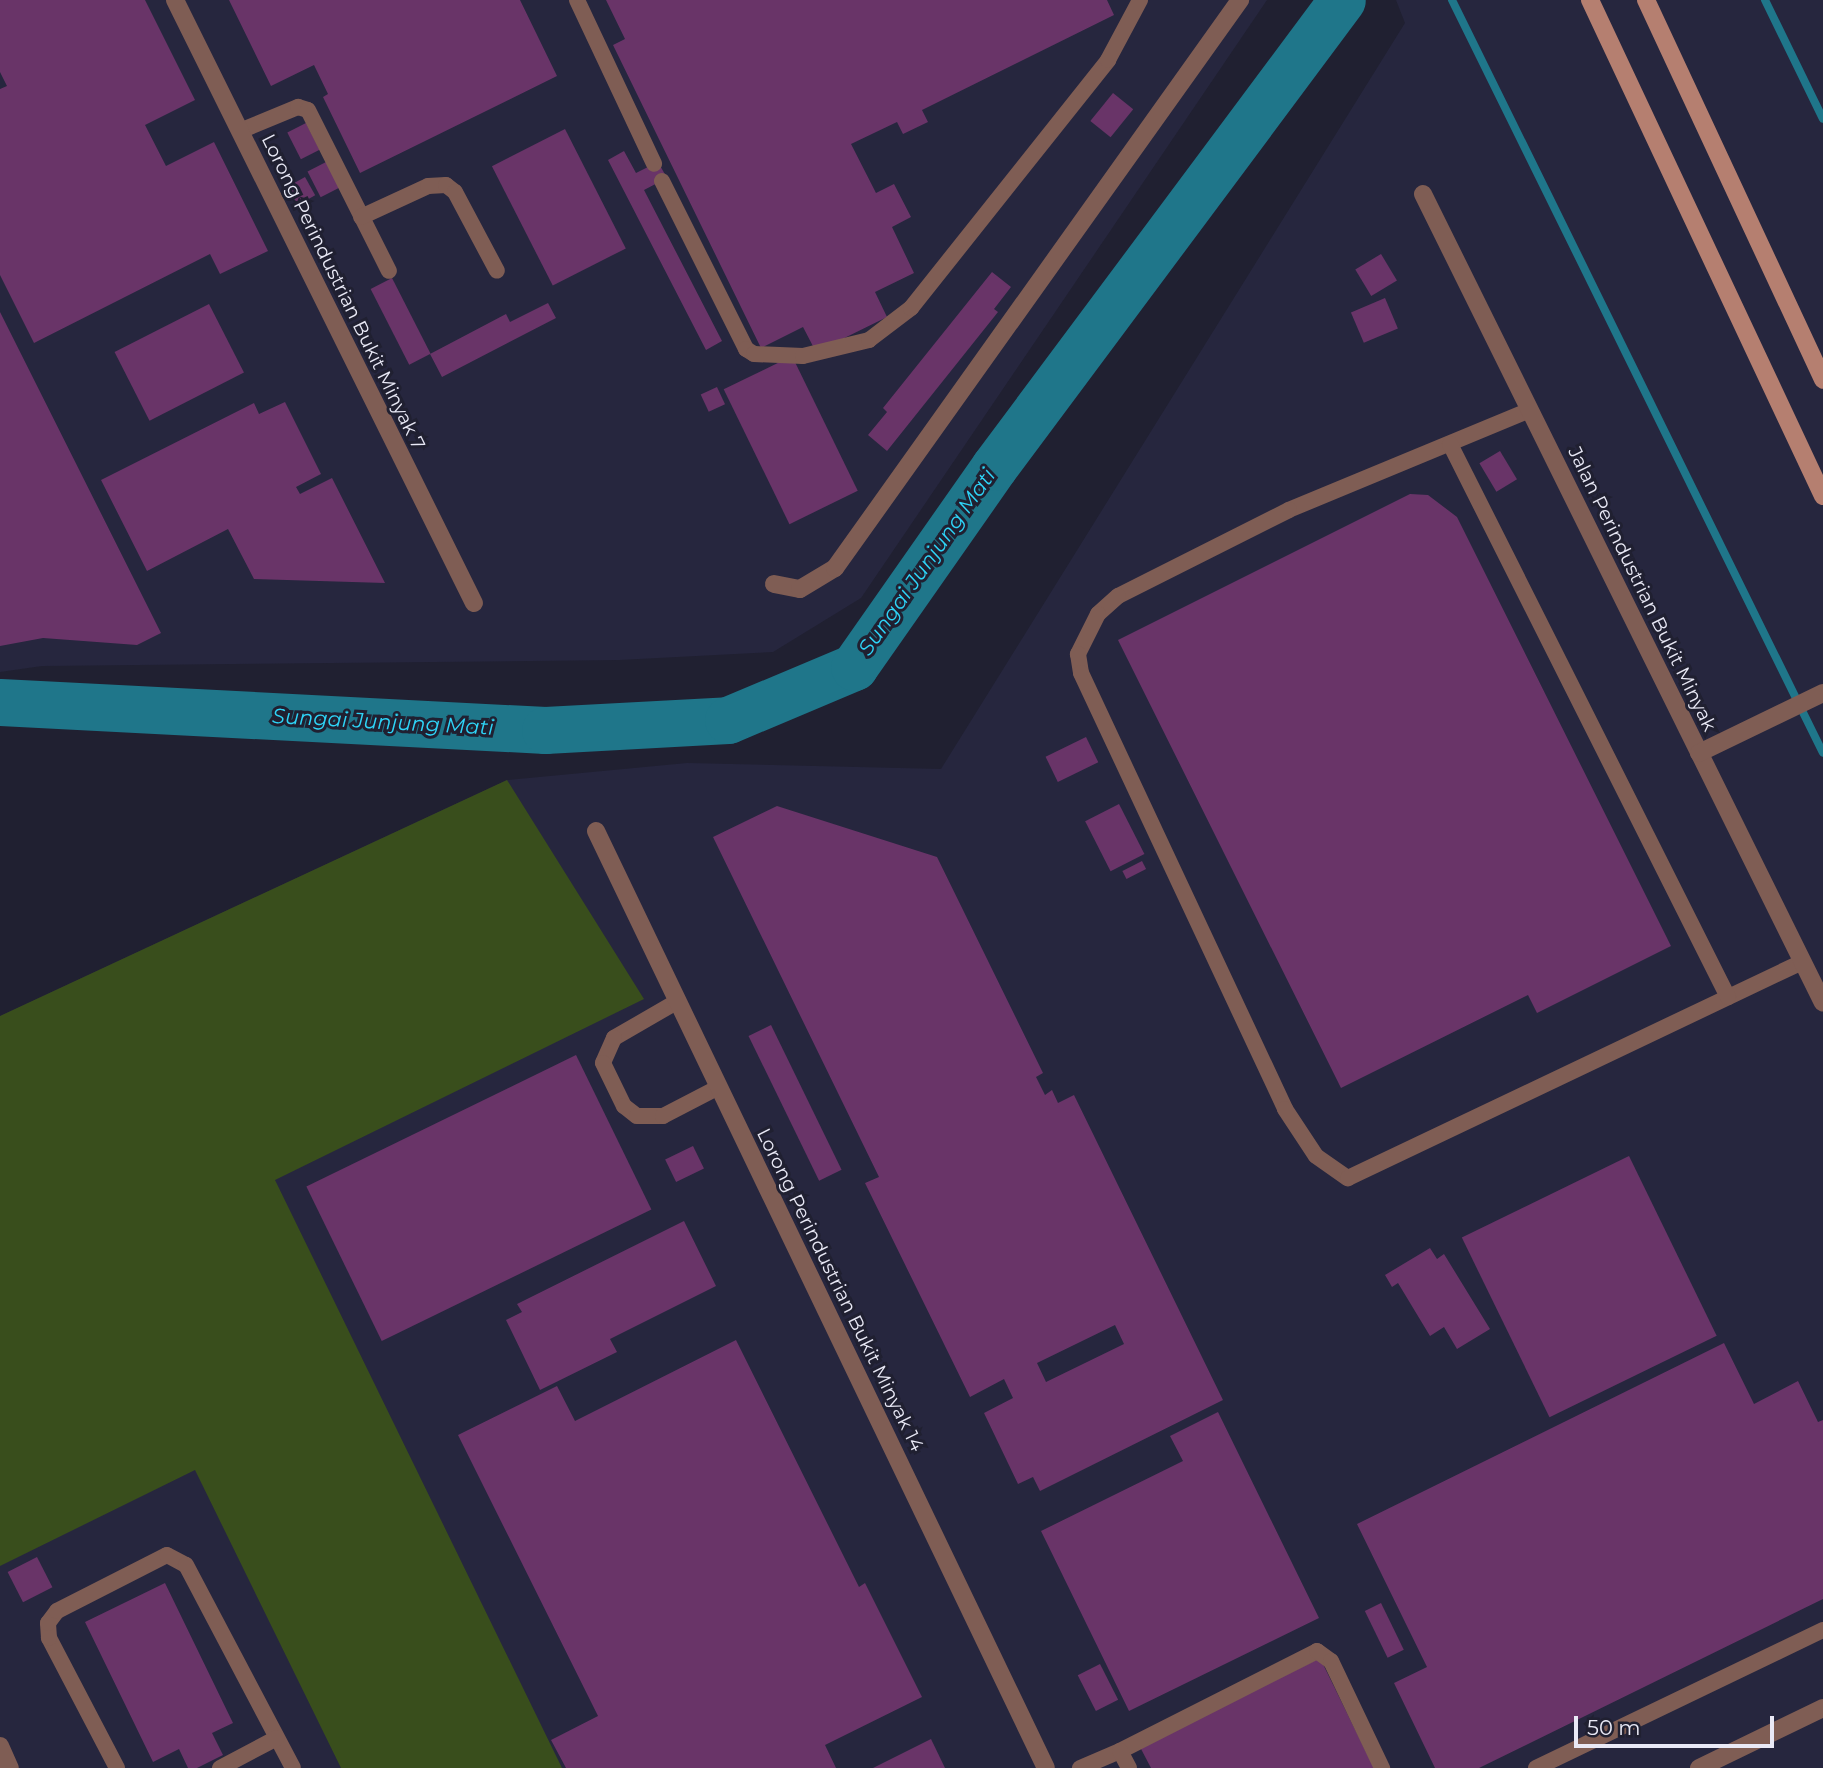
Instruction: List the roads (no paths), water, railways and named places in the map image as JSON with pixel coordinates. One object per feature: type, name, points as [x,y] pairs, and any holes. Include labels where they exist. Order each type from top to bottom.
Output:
[{"type":"main road","points":[[1590,0],[1823,496]]},
{"type":"main road","points":[[1646,0],[1823,380]]},
{"type":"street","name":"Lorong Perindustrian Bukit Minyak 7","points":[[175,0],[474,603]]},
{"type":"street","points":[[774,584],[800,589],[835,568],[1240,0]]},
{"type":"street","name":"Jalan Perindustrian Bukit Minyak","points":[[1423,194],[1823,1003]]},
{"type":"street","points":[[1699,753],[1815,697]]},
{"type":"street","name":"Lorong Perindustrian Bukit Minyak 14","points":[[596,831],[1046,1768]]},
{"type":"street","points":[[1699,1768],[1823,1708]]},
{"type":"street","points":[[0,1746],[10,1768]]},
{"type":"lane","points":[[578,0],[654,164]]},
{"type":"lane","points":[[662,181],[746,349],[754,354],[803,356],[869,340],[911,308],[1108,60],[1140,0]]},
{"type":"lane","points":[[240,131],[298,107],[308,110],[389,271]]},
{"type":"lane","points":[[361,217],[428,186],[446,185],[455,192],[497,271]]},
{"type":"lane","points":[[1530,410],[1289,510],[1118,596],[1098,614],[1078,654],[1081,673],[1284,1109],[1316,1156],[1348,1178],[1802,962]]},
{"type":"lane","points":[[1450,444],[1728,997]]},
{"type":"lane","points":[[678,1001],[614,1038],[603,1063],[624,1106],[637,1116],[663,1115],[719,1087]]},
{"type":"lane","points":[[117,1768],[49,1638],[48,1623],[57,1611],[167,1555],[186,1565],[293,1768]]},
{"type":"lane","points":[[1536,1768],[1823,1630]]},
{"type":"lane","points":[[1080,1768],[1120,1751],[1317,1651],[1331,1661],[1382,1768]]},
{"type":"lane","points":[[220,1768],[277,1738]]},
{"type":"lane","points":[[1120,1751],[1129,1768]]},
{"type":"waterway","name":"Sungai Junjung Mati","points":[[0,702],[545,730],[728,720],[854,667],[994,467],[1342,0]]},
{"type":"waterway","points":[[1452,0],[1823,753]]},
{"type":"waterway","points":[[1765,0],[1823,119]]}]
